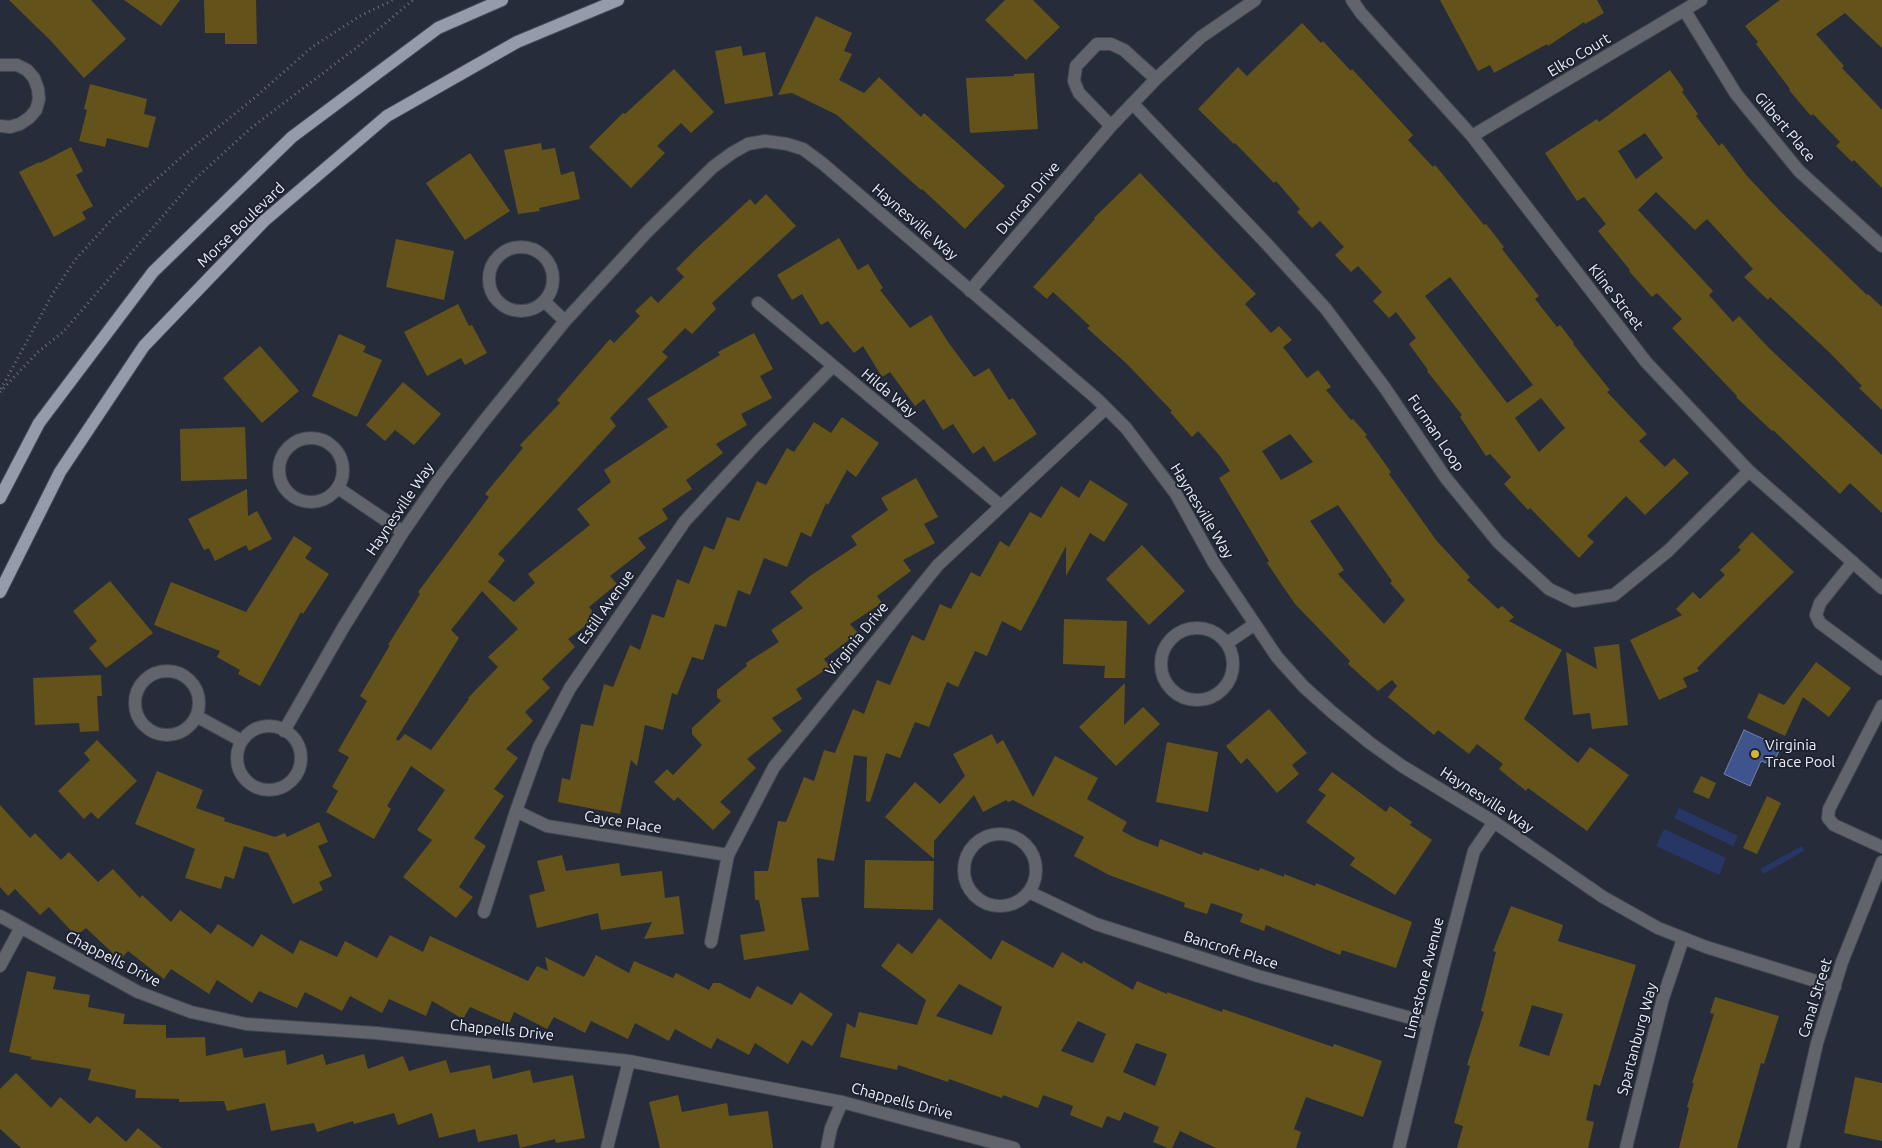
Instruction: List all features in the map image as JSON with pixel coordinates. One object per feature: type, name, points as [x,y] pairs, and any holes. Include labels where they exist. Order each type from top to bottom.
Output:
[{"type":"main road","name":"Morse Boulevard","points":[[0,498],[39,422],[153,272],[292,137],[438,28],[502,0]]},
{"type":"main road","name":"Morse Boulevard","points":[[0,592],[60,472],[144,346],[264,221],[387,116],[517,42],[618,0]]},
{"type":"street","name":"Duncan Drive","points":[[970,291],[1111,126],[1156,79],[1201,37],[1255,0]]},
{"type":"street","name":"Kline Street","points":[[1352,0],[1361,13],[1472,136],[1646,362],[1749,471],[1882,588]]},
{"type":"street","name":"Elko Court","points":[[1472,136],[1701,0]]},
{"type":"street","name":"Gilbert Place","points":[[1685,11],[1736,94],[1799,171],[1882,246]]},
{"type":"street","points":[[1111,126],[1079,93],[1074,81],[1076,66],[1097,44],[1111,44],[1124,50],[1156,79]]},
{"type":"street","points":[[0,65],[17,65],[27,70],[34,78],[38,88],[39,99],[36,110],[24,121],[10,127],[0,126]]},
{"type":"street","name":"Furman Loop","points":[[1133,104],[1265,242],[1326,309],[1385,388],[1445,477],[1498,542],[1549,589],[1574,601],[1614,595],[1668,551],[1749,471]]},
{"type":"street","name":"Haynesville Way","points":[[284,731],[344,628],[403,532],[440,477],[565,321],[646,233],[713,167],[748,144],[765,141],[787,144],[803,149],[1106,408],[1126,428],[1176,494],[1214,563],[1277,657],[1333,713],[1370,743],[1402,766],[1494,822],[1603,897],[1658,928],[1706,947],[1835,987]]},
{"type":"street","points":[[514,247],[525,247],[534,250],[542,256],[552,273],[550,292],[544,300],[535,307],[524,310],[513,309],[503,305],[495,298],[490,288],[489,277],[491,266],[497,256],[505,250],[514,247]]},
{"type":"street","points":[[544,300],[565,321]]},
{"type":"street","name":"Hilda Way","points":[[758,303],[832,367],[1001,506]]},
{"type":"street","name":"Estill Avenue","points":[[484,912],[516,811],[539,747],[570,688],[685,521],[757,443],[832,367]]},
{"type":"street","name":"Virginia Drive","points":[[711,942],[728,855],[774,767],[938,565],[1106,408]]},
{"type":"street","points":[[310,438],[320,439],[329,443],[337,450],[342,459],[343,474],[338,488],[330,496],[315,501],[299,498],[289,492],[283,483],[280,473],[280,462],[285,451],[292,444],[310,438]]},
{"type":"street","points":[[338,488],[403,532]]},
{"type":"street","points":[[1853,562],[1820,603],[1816,615],[1820,623],[1882,669]]},
{"type":"street","points":[[1227,643],[1255,624]]},
{"type":"street","points":[[1196,628],[1208,629],[1227,643],[1232,654],[1233,666],[1231,677],[1216,694],[1205,699],[1188,698],[1172,689],[1165,680],[1162,656],[1166,645],[1179,633],[1196,628]]},
{"type":"street","points":[[163,672],[179,674],[192,684],[197,694],[196,716],[183,731],[164,735],[154,732],[146,727],[136,710],[137,690],[143,681],[152,675],[163,672]]},
{"type":"street","points":[[1882,706],[1829,809],[1828,818],[1834,825],[1882,848]]},
{"type":"street","points":[[196,716],[242,741]]},
{"type":"street","points":[[266,727],[284,731],[298,747],[300,763],[294,778],[276,790],[255,787],[246,781],[240,772],[237,761],[238,750],[242,741],[257,729],[266,727]]},
{"type":"street","name":"Cayce Place","points":[[516,811],[547,826],[728,855]]},
{"type":"street","name":"Limestone Avenue","points":[[1399,1148],[1429,1023],[1474,851],[1494,822]]},
{"type":"street","points":[[1000,834],[1011,836],[1021,842],[1029,850],[1034,860],[1036,871],[1034,882],[1029,892],[1020,901],[1008,906],[996,906],[984,902],[974,895],[967,885],[964,873],[965,860],[971,849],[979,841],[989,836],[1000,834]]},
{"type":"street","name":"Canal Street","points":[[1793,1148],[1817,1043],[1842,962],[1882,862]]},
{"type":"street","name":"Bancroft Place","points":[[1029,892],[1106,927],[1258,976],[1429,1023]]},
{"type":"street","name":"Chappells Drive","points":[[0,916],[20,929],[138,992],[191,1012],[246,1024],[376,1033],[629,1061],[842,1102],[1014,1148]]},
{"type":"street","points":[[0,966],[20,929]]},
{"type":"street","name":"Spartanburg Way","points":[[1626,1148],[1663,998],[1683,938]]},
{"type":"street","points":[[607,1148],[629,1061]]},
{"type":"street","points":[[827,1148],[831,1128],[842,1102]]},
{"type":"path","points":[[0,392],[52,295],[75,260],[113,218],[186,153],[252,100],[312,46],[360,16],[392,0]]},
{"type":"path","points":[[0,392],[38,352],[64,331],[193,181],[251,128],[356,48],[413,0]]},
{"type":"shaded area","name":"Virginia Trace Pool","points":[[1744,730],[1781,747],[1772,765],[1761,761],[1750,786],[1724,774]]},
{"type":"shaded area","points":[[1679,808],[1738,836],[1733,846],[1674,818]]},
{"type":"shaded area","points":[[1664,829],[1726,858],[1719,875],[1656,846]]},
{"type":"shaded area","points":[[1802,846],[1804,851],[1763,874],[1760,869]]},
{"type":"building","points":[[9,0],[91,0],[126,39],[84,78],[51,41]]},
{"type":"building","points":[[124,0],[180,0],[161,26]]},
{"type":"building","points":[[204,0],[256,0],[257,44],[225,44],[225,33],[205,33]]},
{"type":"building","points":[[1005,0],[1033,0],[1060,27],[1026,60],[985,20]]},
{"type":"building","points":[[1440,0],[1597,0],[1604,13],[1585,24],[1584,22],[1548,46],[1547,44],[1494,73],[1490,65],[1478,71]]},
{"type":"building","points":[[1780,0],[1882,0],[1882,48],[1845,13],[1816,34],[1844,66],[1842,68],[1882,110],[1882,188],[1854,160],[1852,162],[1836,146],[1840,142],[1813,114],[1811,116],[1789,90],[1756,44],[1758,42],[1745,26]]},
{"type":"building","points":[[816,16],[852,33],[844,51],[852,54],[839,80],[864,93],[879,77],[921,117],[924,113],[1005,186],[965,229],[837,115],[792,93],[778,95]]},
{"type":"building","points":[[1302,23],[1321,43],[1323,41],[1351,71],[1352,69],[1413,135],[1408,140],[1433,167],[1435,165],[1484,225],[1486,224],[1504,247],[1502,249],[1539,296],[1535,299],[1557,327],[1560,325],[1574,343],[1610,390],[1607,392],[1647,434],[1639,441],[1665,467],[1674,458],[1689,473],[1645,515],[1626,496],[1587,536],[1594,542],[1579,558],[1530,508],[1528,510],[1504,484],[1511,477],[1490,454],[1486,456],[1460,417],[1462,415],[1427,371],[1409,344],[1416,338],[1396,312],[1389,318],[1373,301],[1382,292],[1358,266],[1351,272],[1335,255],[1344,247],[1320,221],[1312,228],[1297,212],[1300,209],[1276,181],[1274,183],[1198,109],[1238,67],[1247,76]],"holes":[[[1450,277],[1533,385],[1507,403],[1425,296]],[[1541,398],[1565,428],[1539,452],[1515,418]]]},
{"type":"building","points":[[741,46],[743,56],[765,52],[773,96],[725,104],[715,51]]},
{"type":"building","points":[[674,69],[714,112],[691,133],[681,123],[657,146],[665,153],[631,188],[589,147],[623,113],[625,114]]},
{"type":"building","points":[[1670,70],[1684,90],[1682,92],[1698,114],[1696,116],[1719,146],[1722,143],[1747,176],[1780,211],[1867,295],[1882,307],[1882,410],[1859,388],[1862,386],[1829,352],[1770,297],[1768,300],[1744,277],[1753,269],[1707,219],[1695,230],[1656,192],[1638,210],[1713,291],[1709,295],[1733,322],[1739,316],[1769,348],[1882,455],[1882,513],[1850,483],[1840,494],[1736,397],[1672,328],[1682,319],[1657,293],[1652,297],[1598,231],[1606,224],[1584,197],[1577,201],[1545,153],[1597,119],[1599,122]],"holes":[[[1645,133],[1663,158],[1636,179],[1618,151]]]},
{"type":"building","points":[[1034,73],[1038,129],[970,133],[966,78],[1014,76],[1014,74]]},
{"type":"building","points":[[90,84],[147,99],[144,114],[156,117],[148,148],[107,138],[105,147],[79,141],[87,110],[84,109]]},
{"type":"building","points":[[541,143],[542,150],[555,148],[561,175],[574,171],[580,199],[539,208],[540,211],[518,214],[504,150]]},
{"type":"building","points":[[71,147],[83,171],[76,175],[93,206],[82,212],[86,219],[54,237],[19,172]]},
{"type":"building","points":[[470,153],[510,211],[465,240],[426,183]]},
{"type":"building","points":[[1140,173],[1256,294],[1245,304],[1271,333],[1279,326],[1292,340],[1283,347],[1307,378],[1318,370],[1331,387],[1326,390],[1351,420],[1353,419],[1367,435],[1365,436],[1391,472],[1389,474],[1436,540],[1470,577],[1467,580],[1498,609],[1502,606],[1514,617],[1509,621],[1562,650],[1524,719],[1578,763],[1590,747],[1629,775],[1587,831],[1528,788],[1526,791],[1499,769],[1503,764],[1477,744],[1469,754],[1438,730],[1434,735],[1388,697],[1397,686],[1392,680],[1378,691],[1348,664],[1350,661],[1295,604],[1267,563],[1269,561],[1219,478],[1230,471],[1220,456],[1198,431],[1192,437],[1170,412],[1172,411],[1126,363],[1087,328],[1090,326],[1053,292],[1047,299],[1033,287],[1094,218]],"holes":[[[1290,434],[1313,462],[1281,480],[1262,451]],[[1338,505],[1392,581],[1390,583],[1405,600],[1384,624],[1338,574],[1344,570],[1310,521]]]},
{"type":"building","points":[[766,194],[796,226],[712,303],[716,309],[692,334],[685,328],[662,352],[668,357],[610,418],[616,426],[498,554],[505,560],[488,582],[514,602],[535,583],[528,574],[590,525],[577,509],[611,482],[604,470],[668,427],[647,399],[720,355],[718,352],[754,333],[773,369],[760,376],[772,398],[741,414],[747,425],[716,444],[723,453],[686,480],[692,489],[662,509],[668,519],[638,538],[646,548],[610,576],[617,584],[589,607],[597,617],[568,639],[575,647],[542,679],[550,688],[525,712],[533,721],[506,749],[518,758],[494,789],[504,796],[474,838],[486,846],[459,887],[473,897],[456,918],[403,877],[432,840],[417,830],[445,790],[411,766],[387,806],[391,809],[374,839],[326,812],[338,791],[332,787],[349,757],[338,751],[367,701],[360,696],[390,645],[388,645],[420,594],[418,592],[489,497],[485,494],[523,448],[520,445],[560,403],[557,400],[610,339],[614,343],[640,316],[635,311],[651,296],[658,303],[684,277],[676,269],[750,199],[755,205]],"holes":[[[482,591],[518,629],[488,657],[498,667],[468,698],[431,750],[405,734],[398,741],[396,739],[459,638],[451,630]]]},
{"type":"building","points":[[839,238],[858,270],[868,264],[883,288],[880,290],[910,328],[931,315],[974,377],[989,368],[1009,400],[1013,398],[1037,434],[994,462],[984,446],[973,454],[953,424],[943,430],[924,399],[915,406],[890,372],[882,377],[863,346],[854,353],[828,321],[821,325],[802,294],[792,300],[777,275]]},
{"type":"building","points":[[396,239],[454,251],[444,300],[386,287]]},
{"type":"building","points":[[458,304],[469,326],[472,325],[487,353],[465,365],[461,358],[427,376],[404,332]]},
{"type":"building","points":[[339,334],[366,346],[363,352],[382,360],[357,417],[312,396]]},
{"type":"building","points":[[260,346],[299,391],[262,423],[223,378]]},
{"type":"building","points":[[403,382],[441,414],[414,445],[395,430],[385,441],[366,425]]},
{"type":"building","points":[[842,417],[879,443],[856,477],[847,470],[828,505],[826,503],[811,537],[801,532],[787,567],[764,558],[750,595],[738,590],[726,627],[715,624],[703,660],[692,657],[677,695],[672,693],[663,730],[645,725],[637,766],[631,760],[620,814],[558,802],[562,778],[570,780],[581,724],[593,726],[604,684],[613,687],[630,645],[640,650],[652,614],[664,618],[677,579],[689,584],[704,546],[714,550],[727,517],[739,521],[757,481],[766,485],[787,448],[794,452],[814,422],[831,433]]},
{"type":"building","points":[[245,427],[247,479],[181,481],[180,429]]},
{"type":"building","points":[[916,478],[938,517],[924,524],[935,543],[903,560],[911,571],[877,596],[882,603],[850,624],[858,633],[824,659],[830,667],[796,689],[802,699],[772,718],[782,731],[747,759],[756,768],[720,802],[731,812],[713,830],[678,797],[674,801],[654,782],[667,769],[673,775],[702,745],[692,734],[692,728],[721,701],[717,697],[717,690],[747,666],[746,663],[779,642],[771,630],[803,608],[790,592],[810,576],[857,545],[851,536],[888,510],[881,498]]},
{"type":"building","points":[[1090,480],[1128,504],[1104,542],[1090,533],[1066,576],[1066,546],[1021,631],[1002,621],[987,656],[975,651],[958,687],[947,682],[929,727],[915,722],[900,758],[886,753],[870,802],[866,801],[867,757],[854,755],[834,861],[817,858],[819,897],[801,898],[809,950],[744,960],[740,935],[765,931],[759,900],[755,900],[754,871],[768,871],[778,821],[786,822],[804,777],[814,781],[824,750],[835,753],[853,709],[864,714],[877,680],[890,685],[912,635],[924,641],[940,604],[951,609],[971,572],[980,577],[1000,541],[1009,547],[1030,512],[1041,518],[1061,486],[1079,498]]},
{"type":"building","points":[[247,489],[248,516],[257,511],[272,539],[249,551],[246,545],[215,561],[209,548],[204,550],[188,519]]},
{"type":"building","points":[[1752,532],[1794,572],[1697,668],[1699,671],[1683,678],[1687,687],[1659,700],[1630,640],[1682,615],[1676,609],[1693,592],[1700,599],[1725,575],[1720,570],[1741,550],[1738,547]]},
{"type":"building","points":[[294,536],[312,548],[305,558],[329,574],[303,614],[301,612],[260,686],[238,674],[240,670],[217,657],[220,651],[154,625],[171,582],[246,612]]},
{"type":"building","points":[[1142,545],[1185,591],[1149,625],[1106,579]]},
{"type":"building","points":[[110,581],[153,633],[106,668],[89,648],[97,641],[73,611]]},
{"type":"building","points":[[1064,619],[1127,621],[1125,678],[1104,678],[1105,666],[1063,664]]},
{"type":"building","points":[[1619,644],[1628,725],[1592,729],[1590,713],[1573,715],[1566,652],[1597,669],[1594,647]]},
{"type":"building","points":[[1816,662],[1851,688],[1829,717],[1803,697],[1785,736],[1747,718],[1759,693],[1784,705]]},
{"type":"building","points":[[101,675],[102,696],[97,696],[99,731],[80,732],[79,723],[35,725],[33,678]]},
{"type":"building","points":[[1125,683],[1124,725],[1143,707],[1160,724],[1116,766],[1079,727]]},
{"type":"building","points":[[1269,709],[1307,753],[1292,765],[1299,774],[1277,793],[1247,758],[1241,764],[1226,746]]},
{"type":"building","points":[[992,734],[997,744],[1003,740],[1033,797],[1055,756],[1098,778],[1087,799],[1127,822],[1122,831],[1137,839],[1158,847],[1160,839],[1202,855],[1203,852],[1259,871],[1260,868],[1284,877],[1284,874],[1315,886],[1316,883],[1412,922],[1396,968],[1342,950],[1340,955],[1266,925],[1264,931],[1240,922],[1243,914],[1211,903],[1207,914],[1184,907],[1185,903],[1109,875],[1074,856],[1084,837],[1013,800],[1008,802],[1006,800],[983,812],[974,795],[934,841],[934,859],[885,817],[915,782],[940,804],[965,776],[953,754]]},
{"type":"building","points":[[97,740],[137,781],[98,819],[91,812],[84,819],[58,791],[90,760],[84,753]]},
{"type":"building","points":[[1167,742],[1218,752],[1208,812],[1156,802]]},
{"type":"building","points":[[157,771],[203,790],[196,808],[225,818],[224,821],[275,837],[285,833],[287,837],[319,822],[328,842],[318,846],[332,876],[319,882],[323,890],[293,904],[268,853],[244,846],[234,879],[225,876],[221,889],[185,878],[195,849],[135,824]]},
{"type":"building","points":[[1332,772],[1386,812],[1390,806],[1412,822],[1410,825],[1432,840],[1395,895],[1350,865],[1355,858],[1306,822],[1326,795],[1318,790]]},
{"type":"building","points":[[1701,776],[1716,783],[1709,799],[1693,792]]},
{"type":"building","points":[[1767,796],[1781,803],[1757,854],[1743,848]]},
{"type":"building","points":[[0,805],[30,838],[35,833],[61,860],[69,852],[98,882],[113,869],[140,898],[142,895],[171,922],[180,910],[211,934],[218,924],[253,947],[261,934],[293,954],[300,940],[337,957],[345,941],[377,958],[390,935],[423,952],[430,936],[528,981],[537,966],[548,971],[545,957],[584,977],[596,955],[629,973],[634,961],[673,978],[676,973],[709,990],[713,983],[720,983],[750,999],[757,986],[792,1005],[800,992],[833,1014],[812,1046],[802,1040],[788,1064],[755,1043],[749,1055],[717,1038],[711,1049],[675,1029],[669,1041],[635,1023],[628,1039],[591,1021],[585,1033],[554,1017],[547,1029],[514,1012],[509,1024],[470,1007],[463,1019],[432,1001],[426,1016],[389,999],[382,1013],[350,996],[342,1011],[305,992],[297,1008],[259,991],[252,1003],[217,980],[209,994],[171,969],[164,979],[128,951],[120,960],[86,928],[76,936],[49,907],[40,915],[15,889],[8,896],[0,887]]},
{"type":"building","points":[[562,855],[566,871],[619,863],[621,876],[662,871],[665,898],[679,896],[684,934],[644,939],[652,922],[601,930],[598,913],[537,928],[529,895],[545,891],[537,861]]},
{"type":"building","points":[[865,860],[934,861],[933,910],[864,908]]},
{"type":"building","points":[[1511,906],[1563,925],[1558,941],[1636,965],[1600,1086],[1594,1084],[1586,1120],[1594,1122],[1588,1148],[1457,1148],[1463,1126],[1454,1123],[1470,1066],[1467,1065],[1484,1012],[1481,1011],[1496,952],[1493,951]],"holes":[[[1532,1005],[1563,1014],[1549,1056],[1519,1046]]]},
{"type":"building","points":[[939,918],[991,960],[1002,940],[1053,968],[1062,952],[1082,964],[1083,961],[1133,990],[1137,981],[1167,994],[1167,992],[1222,1012],[1223,1009],[1333,1047],[1334,1044],[1382,1061],[1363,1117],[1306,1097],[1294,1129],[1301,1132],[1296,1148],[1216,1148],[1180,1131],[1172,1148],[1168,1148],[1153,1142],[1159,1127],[1124,1112],[1120,1121],[1107,1116],[1102,1128],[1070,1115],[1073,1106],[1043,1095],[1038,1108],[1003,1095],[1002,1098],[949,1079],[948,1082],[898,1065],[897,1070],[840,1057],[847,1023],[855,1028],[859,1012],[917,1025],[926,1000],[881,966],[898,943],[912,954]],"holes":[[[959,984],[1002,1007],[992,1035],[936,1016]],[[1078,1021],[1106,1034],[1093,1063],[1061,1051]],[[1136,1043],[1167,1054],[1155,1086],[1123,1072]]]},
{"type":"building","points":[[27,971],[56,977],[53,989],[90,995],[88,1007],[125,1014],[123,1024],[166,1025],[166,1038],[205,1037],[206,1056],[242,1048],[244,1058],[285,1050],[287,1065],[323,1054],[326,1065],[364,1054],[368,1069],[403,1056],[409,1071],[446,1060],[450,1073],[490,1065],[493,1079],[530,1070],[533,1083],[573,1075],[585,1138],[556,1143],[555,1139],[520,1148],[517,1134],[478,1142],[475,1129],[439,1138],[432,1113],[398,1125],[394,1113],[354,1124],[353,1121],[317,1132],[314,1123],[271,1131],[265,1103],[227,1111],[224,1101],[179,1102],[179,1099],[135,1098],[136,1090],[88,1080],[91,1069],[30,1059],[32,1057],[9,1052]]},
{"type":"building","points":[[1715,997],[1779,1016],[1764,1064],[1761,1063],[1737,1148],[1679,1148],[1694,1083],[1692,1083],[1714,1014],[1710,1013]]},
{"type":"building","points":[[16,1073],[51,1108],[60,1097],[90,1124],[97,1116],[126,1142],[138,1128],[162,1148],[21,1148],[0,1129],[0,1089]]},
{"type":"building","points":[[1855,1077],[1882,1083],[1882,1141],[1844,1133]]},
{"type":"building","points":[[678,1095],[682,1112],[727,1103],[729,1116],[768,1111],[773,1148],[660,1148],[649,1102]]},
{"type":"place","name":"Virginia Trace Pool","points":[[1755,754]]}]
